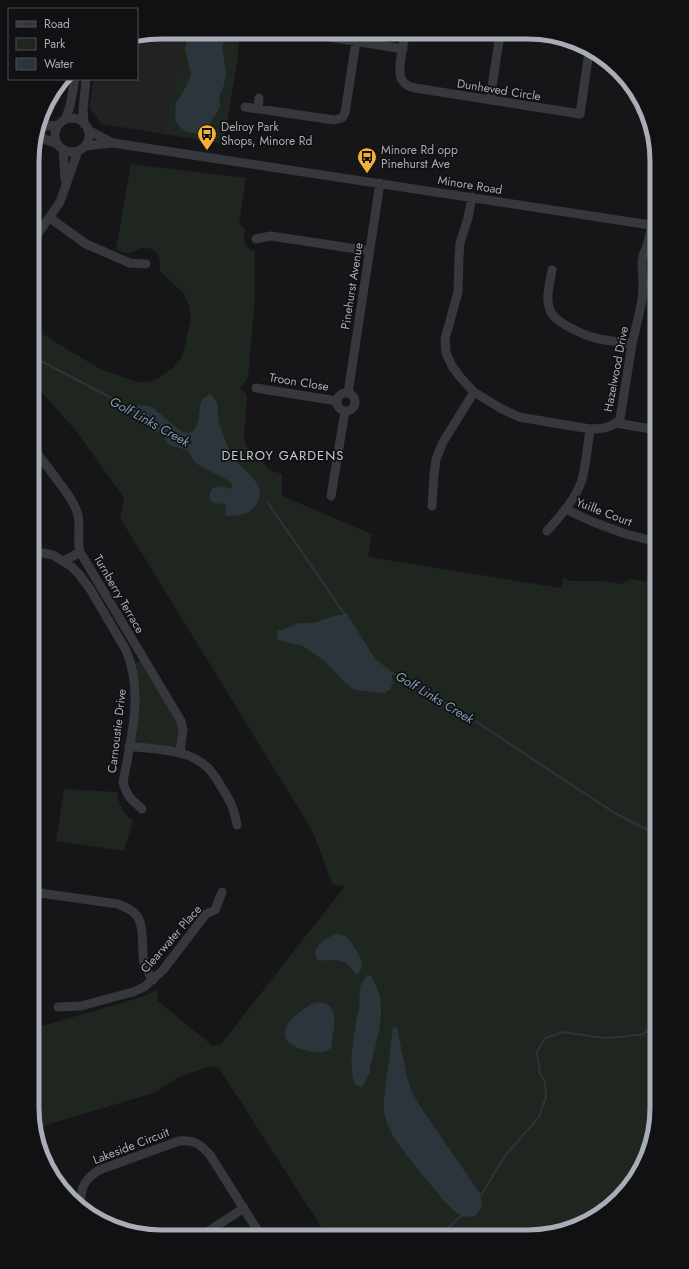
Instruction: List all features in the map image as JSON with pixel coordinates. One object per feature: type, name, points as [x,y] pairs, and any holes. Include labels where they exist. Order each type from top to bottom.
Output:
[{"type":"street","points":[[343,39],[403,49]]},
{"type":"street","name":"Dunheved Circle","points":[[404,39],[400,72],[400,76],[404,84],[415,88],[580,114],[588,56]]},
{"type":"street","points":[[490,100],[499,39]]},
{"type":"street","points":[[245,107],[334,120],[342,118],[345,112],[356,41]]},
{"type":"street","points":[[66,184],[60,147],[55,134],[70,106],[75,80]]},
{"type":"street","points":[[39,234],[60,202],[81,149],[88,141],[89,136],[83,110],[86,80]]},
{"type":"street","points":[[258,109],[259,98]]},
{"type":"street","points":[[44,126],[76,119],[86,127]]},
{"type":"street","name":"Minore Road","points":[[86,127],[113,143]]},
{"type":"street","points":[[41,138],[73,152],[81,149]]},
{"type":"street","name":"Minore Road","points":[[81,149],[113,143],[650,225]]},
{"type":"street","name":"Pinehurst Avenue","points":[[348,393],[380,183]]},
{"type":"street","name":"Hazelwood Drive","points":[[472,197],[468,218],[460,243],[458,292],[445,339],[446,353],[452,366],[474,392],[500,408],[519,417],[590,429],[610,427],[620,419],[632,344],[642,302],[642,264],[650,239]]},
{"type":"street","points":[[50,218],[86,244],[130,263],[146,264]]},
{"type":"street","points":[[256,239],[270,236],[370,251]]},
{"type":"street","points":[[552,270],[548,300],[550,311],[555,318],[584,334],[599,339],[632,344]]},
{"type":"street","name":"Troon Close","points":[[256,388],[337,401]]},
{"type":"street","points":[[432,506],[436,459],[443,442],[474,392]]},
{"type":"street","points":[[348,393],[354,397],[355,403],[352,408],[345,411],[340,408],[337,401],[341,394],[348,393]]},
{"type":"street","points":[[331,496],[345,411]]},
{"type":"street","points":[[616,423],[650,429]]},
{"type":"street","points":[[547,531],[576,493],[582,477],[590,429]]},
{"type":"street","name":"Turnberry Terrace","points":[[39,456],[74,504],[78,512],[78,537],[80,552],[181,721],[183,728],[180,753]]},
{"type":"street","name":"Yuille Court","points":[[565,509],[593,522],[626,534],[650,540]]},
{"type":"street","name":"Carnoustie Drive","points":[[39,552],[53,555],[64,561],[85,580],[131,660],[136,691],[135,707],[123,782],[126,793],[142,809]]},
{"type":"street","points":[[64,561],[80,552]]},
{"type":"street","points":[[129,746],[180,753],[195,758],[208,768],[216,778],[232,804],[237,825]]},
{"type":"street","name":"Clearwater Place","points":[[58,1007],[81,1006],[133,992],[144,987],[163,970],[206,914],[215,910],[222,892]]},
{"type":"street","points":[[39,893],[118,904],[128,908],[137,915],[140,924],[144,962],[147,971],[153,980]]},
{"type":"street","name":"Lakeside Circuit","points":[[81,1200],[83,1186],[89,1176],[99,1170],[179,1140],[188,1140],[201,1145],[210,1155],[257,1230]]},
{"type":"street","points":[[210,1230],[244,1208]]},
{"type":"shaded area","points":[[187,39],[181,48],[164,134],[102,124],[89,107],[94,80],[138,80],[138,41]]},
{"type":"green space","points":[[187,39],[239,39],[237,64],[223,144],[164,134],[181,48]]},
{"type":"green space","points":[[131,164],[246,178],[239,223],[246,231],[244,241],[246,246],[255,251],[255,297],[248,377],[243,385],[241,385],[241,391],[244,391],[247,396],[244,437],[246,446],[252,452],[257,454],[269,470],[282,474],[282,496],[372,534],[368,557],[561,588],[563,578],[571,581],[600,581],[621,584],[630,579],[646,582],[650,553],[650,1116],[644,1147],[634,1169],[614,1194],[602,1205],[582,1217],[559,1226],[528,1230],[323,1230],[219,1068],[210,1066],[179,1077],[154,1093],[53,1123],[41,1128],[39,1108],[39,1027],[145,996],[157,989],[158,1001],[213,1046],[221,1044],[345,886],[332,884],[313,832],[120,518],[124,498],[76,431],[39,389],[39,333],[100,369],[137,382],[148,382],[157,379],[173,368],[180,360],[191,318],[189,306],[184,294],[159,270],[160,262],[158,254],[152,249],[142,248],[128,253],[116,249]]},
{"type":"green space","points":[[143,660],[180,722],[179,748],[139,744],[134,737],[139,692],[135,663]]},
{"type":"green space","points":[[64,789],[117,792],[122,808],[133,821],[124,851],[56,841]]},
{"type":"water","points":[[225,39],[222,47],[226,73],[224,85],[219,97],[220,108],[207,128],[198,134],[185,131],[180,127],[176,122],[175,114],[176,103],[186,87],[191,75],[185,49],[187,40]]},
{"type":"water","points":[[210,394],[218,405],[219,423],[230,451],[237,462],[255,481],[260,492],[256,505],[247,513],[235,516],[226,516],[226,506],[224,504],[213,503],[209,497],[209,494],[213,488],[222,486],[230,489],[233,486],[231,482],[197,464],[185,450],[168,444],[161,434],[144,425],[132,412],[121,404],[133,406],[144,405],[152,407],[178,429],[190,433],[197,426],[202,399]]},
{"type":"water","points":[[347,614],[377,662],[391,672],[393,682],[390,690],[384,693],[355,690],[344,682],[326,662],[303,646],[278,640],[277,630],[283,630],[298,623],[313,623],[334,616]]},
{"type":"water","points":[[339,934],[347,938],[360,957],[362,965],[357,975],[347,964],[343,962],[336,960],[319,961],[316,957],[315,952],[324,940]]},
{"type":"water","points":[[368,975],[371,976],[379,993],[381,1016],[370,1067],[370,1074],[361,1087],[355,1085],[352,1057],[360,988]]},
{"type":"water","points":[[317,1002],[329,1005],[334,1013],[334,1029],[331,1048],[325,1052],[313,1052],[292,1045],[286,1039],[285,1033],[286,1027],[295,1016]]},
{"type":"water","points":[[393,1027],[397,1028],[407,1078],[413,1094],[479,1192],[482,1199],[482,1205],[475,1216],[464,1217],[457,1213],[444,1201],[394,1138],[387,1123],[384,1112],[384,1098]]},
{"type":"waterway","name":"Golf Links Creek","points":[[39,360],[123,404]]},
{"type":"waterway","name":"Golf Links Creek","points":[[268,503],[346,616]]},
{"type":"waterway","name":"Golf Links Creek","points":[[376,661],[391,672],[475,721],[613,812],[650,831]]},
{"type":"waterway","points":[[479,1196],[483,1192],[504,1157],[539,1117],[546,1097],[545,1082],[540,1074],[537,1052],[545,1038],[563,1032],[604,1038],[620,1037],[643,1034],[650,1030]]},
{"type":"waterway","points":[[446,1230],[462,1215]]},
{"type":"place","name":"Delroy Park Shops, Minore Rd","points":[[207,151]]},
{"type":"place","name":"Minore Rd opp Pinehurst Ave","points":[[367,174]]},
{"type":"district","name":"DELROY GARDENS","points":[[283,455]]}]
